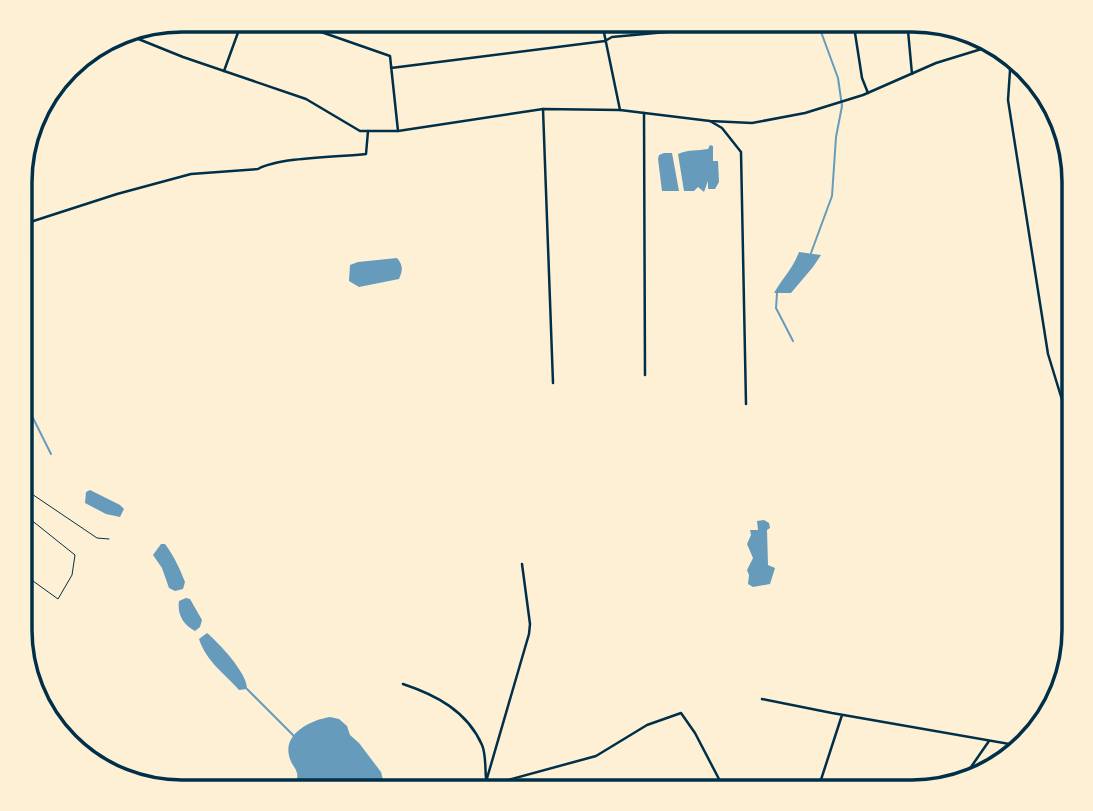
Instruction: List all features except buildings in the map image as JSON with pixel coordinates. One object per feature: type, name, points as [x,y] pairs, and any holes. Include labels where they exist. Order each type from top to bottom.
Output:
[{"type":"street","points":[[224,71],[238,32]]},
{"type":"street","points":[[326,32],[390,56],[398,131]]},
{"type":"street","points":[[604,32],[620,110]]},
{"type":"street","points":[[391,68],[605,41],[612,37],[667,32]]},
{"type":"street","points":[[855,32],[868,93]]},
{"type":"street","points":[[908,32],[912,74]]},
{"type":"street","points":[[137,38],[306,99],[360,131],[398,131],[543,109],[620,110],[710,121],[752,123],[805,113],[845,101],[936,63],[981,49]]},
{"type":"street","points":[[1011,69],[1010,113],[1048,354],[1061,397]]},
{"type":"street","points":[[543,109],[553,383]]},
{"type":"street","points":[[644,113],[645,375]]},
{"type":"street","points":[[710,121],[722,128],[741,152],[747,404]]},
{"type":"street","points":[[32,221],[191,174],[258,169],[265,165],[366,154],[368,131]]},
{"type":"street","points":[[486,779],[529,634],[522,564]]},
{"type":"street","points":[[403,684],[429,693],[466,719],[483,747],[486,779]]},
{"type":"street","points":[[762,699],[1009,744]]},
{"type":"street","points":[[510,779],[596,756],[647,725],[681,713],[695,733],[719,780]]},
{"type":"street","points":[[821,780],[842,715]]},
{"type":"street","points":[[971,767],[989,740]]},
{"type":"path","points":[[32,494],[97,538],[109,539]]},
{"type":"path","points":[[32,521],[75,555],[72,575],[58,599],[32,580]]},
{"type":"water","points":[[710,145],[713,146],[713,161],[718,161],[719,182],[715,189],[708,189],[708,181],[704,192],[698,187],[694,191],[684,191],[678,154],[708,149]]},
{"type":"water","points":[[672,153],[679,191],[662,191],[658,159],[659,155]]},
{"type":"water","points":[[799,252],[821,255],[791,293],[774,293],[791,268]]},
{"type":"water","points":[[397,258],[402,268],[399,279],[359,287],[349,281],[350,265]]},
{"type":"water","points":[[90,490],[120,505],[124,509],[120,517],[106,514],[85,503],[86,492]]},
{"type":"water","points":[[764,520],[769,523],[770,528],[767,530],[768,565],[775,568],[770,584],[753,587],[748,584],[747,570],[753,558],[747,544],[750,530],[758,530],[757,521]]},
{"type":"water","points":[[161,544],[165,544],[176,563],[185,582],[183,589],[175,591],[169,588],[162,568],[153,555]]},
{"type":"water","points":[[190,599],[202,620],[195,631],[187,626],[180,615],[179,601]]},
{"type":"water","points":[[207,633],[238,667],[247,689],[239,690],[206,654],[199,639]]},
{"type":"water","points":[[330,717],[339,719],[381,772],[383,779],[297,779],[288,750],[290,742],[300,730],[314,721]]},
{"type":"waterway","points":[[811,253],[832,196],[836,137],[842,106],[838,78],[821,32]]},
{"type":"waterway","points":[[777,293],[776,308],[793,341]]},
{"type":"waterway","points":[[32,416],[51,454]]},
{"type":"waterway","points":[[247,689],[294,736]]}]
